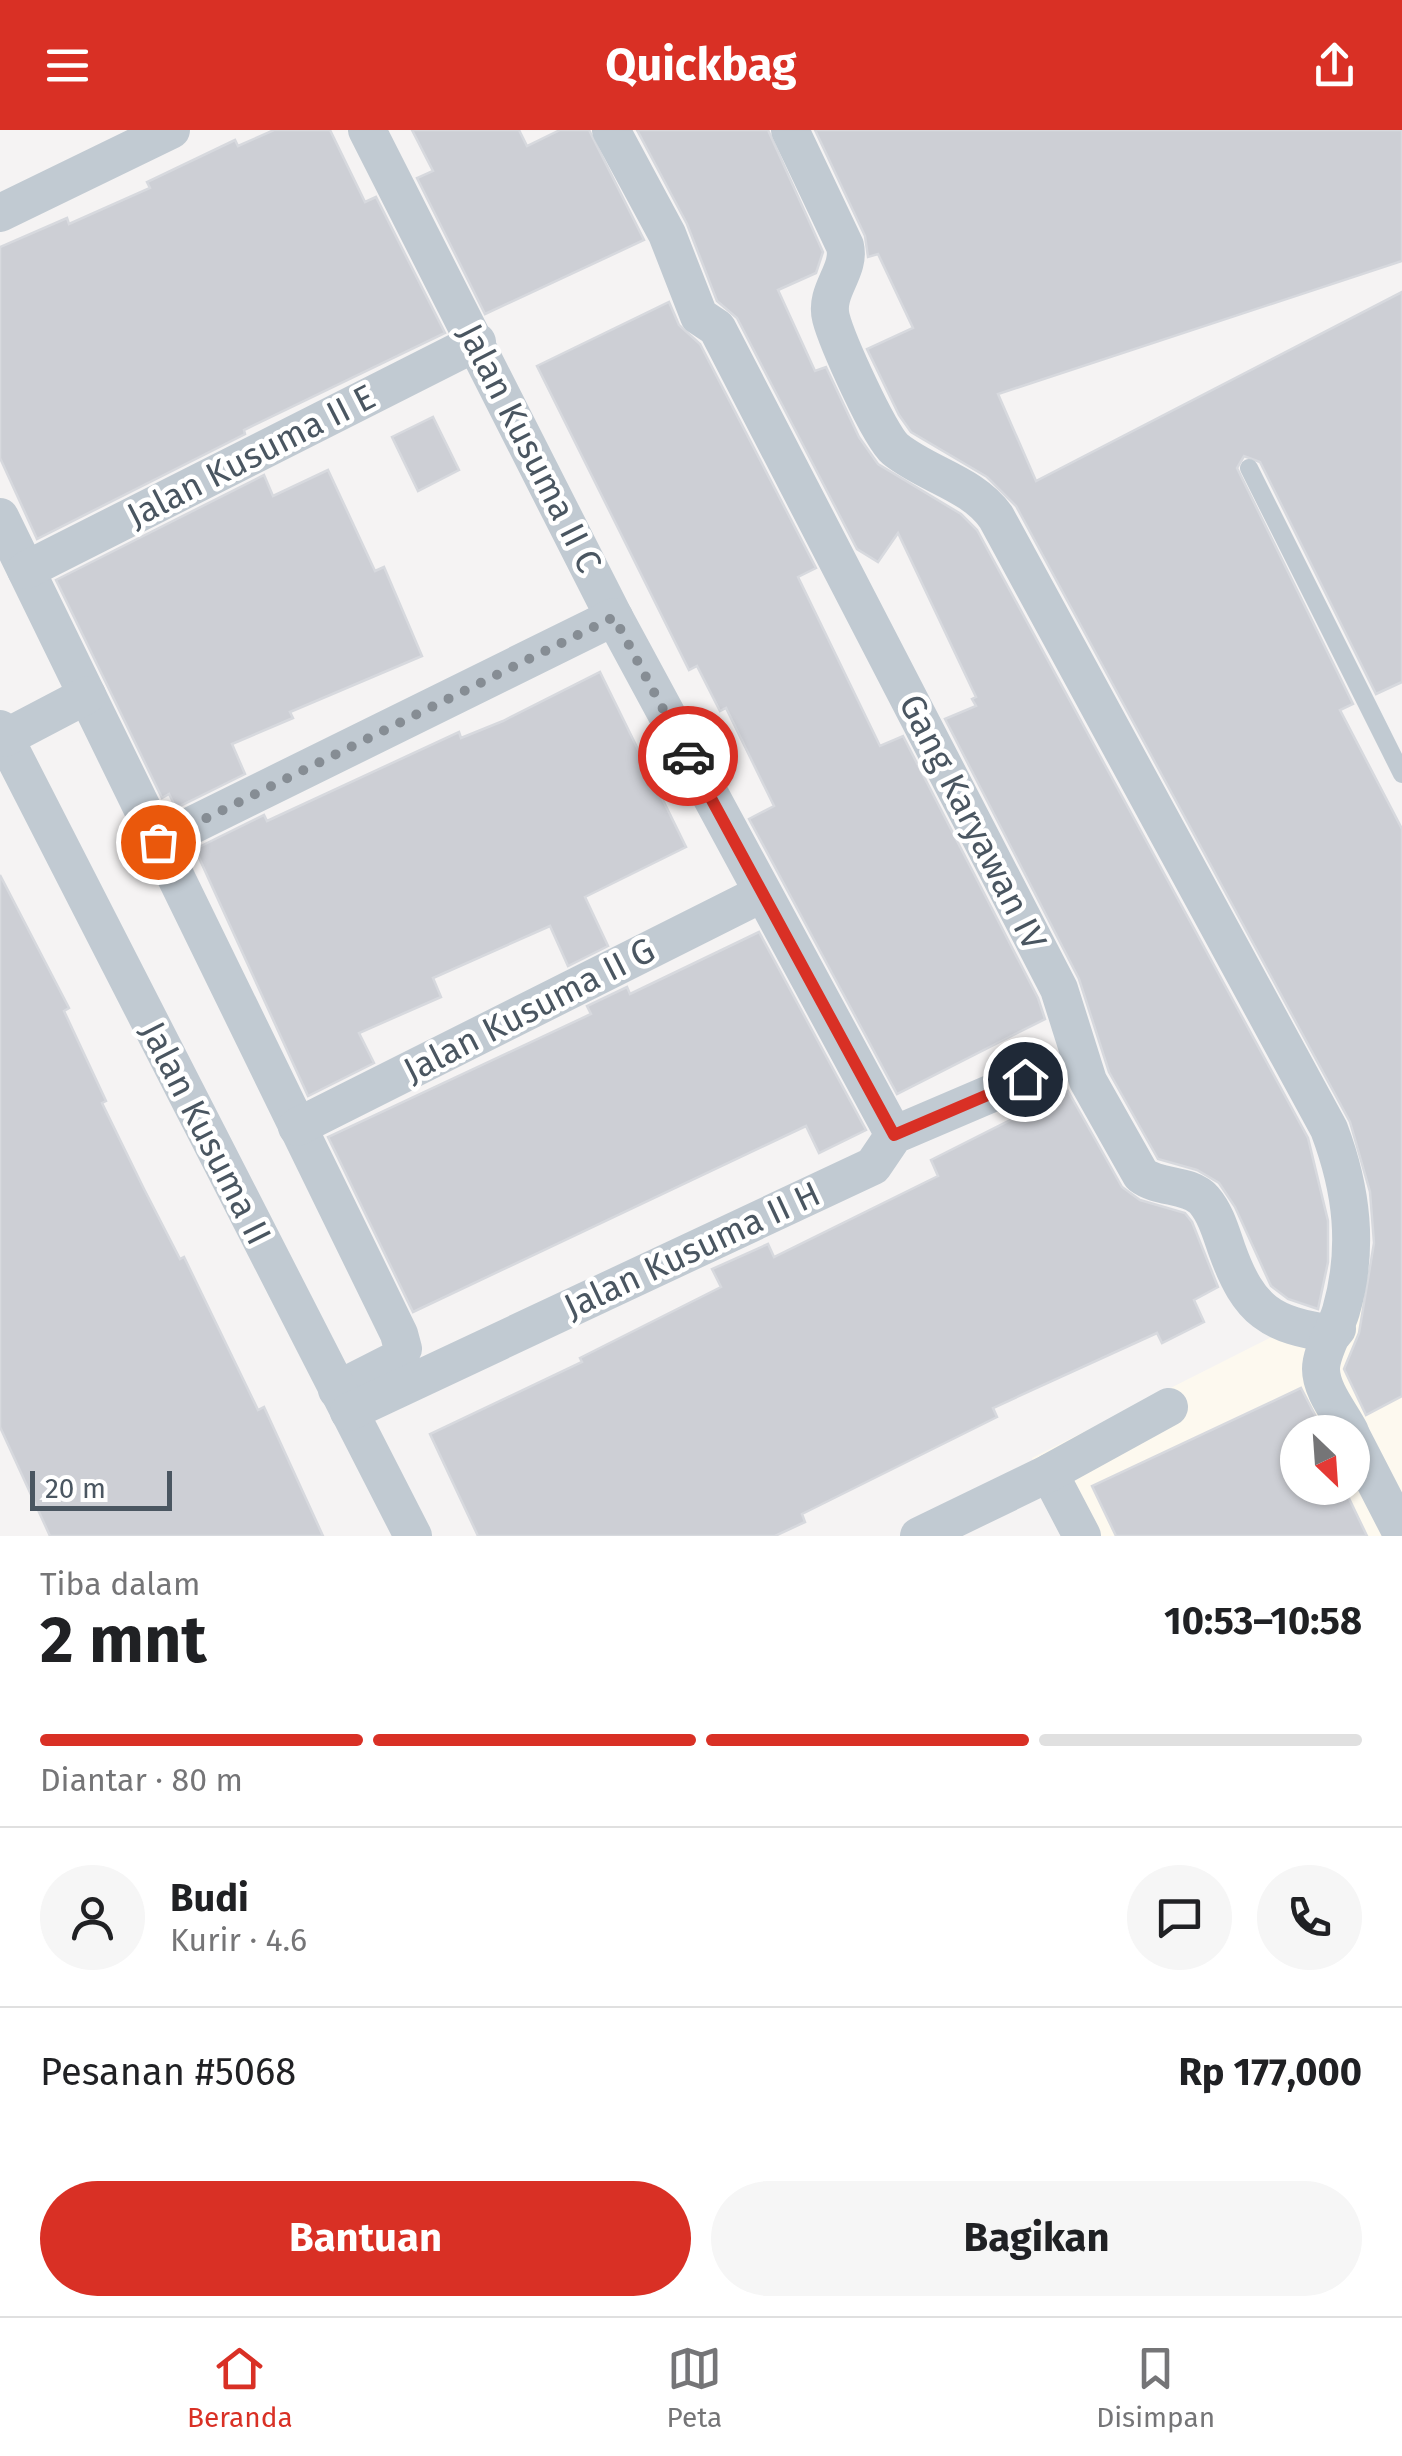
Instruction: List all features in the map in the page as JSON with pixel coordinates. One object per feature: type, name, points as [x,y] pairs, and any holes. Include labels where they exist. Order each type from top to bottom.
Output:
[{"type":"street","points":[[0,213],[171,130]]},
{"type":"street","name":"Jalan Kusuma II C","points":[[367,130],[614,617],[894,1135]]},
{"type":"street","name":"Gang Karyawan IV","points":[[611,130],[668,234],[698,316],[717,328],[1059,989],[1088,1081],[1141,1175],[1202,1198],[1215,1218],[1237,1277],[1262,1312],[1291,1328],[1333,1334],[1337,1329]]},
{"type":"street","points":[[790,130],[848,257],[831,297],[830,315],[892,446],[969,491],[996,517],[1329,1130],[1348,1184],[1352,1243],[1351,1270],[1337,1329],[1321,1368],[1340,1415]]},
{"type":"street","name":"Jalan Kusuma II E","points":[[26,570],[476,342]]},
{"type":"street","points":[[0,516],[403,1349],[396,1360],[343,1401]]},
{"type":"street","points":[[158,842],[614,617]]},
{"type":"street","points":[[2,734],[87,695]]},
{"type":"street","name":"Jalan Kusuma II","points":[[2,734],[414,1536]]},
{"type":"street","name":"Jalan Kusuma II G","points":[[297,1127],[761,894]]},
{"type":"street","name":"Jalan Kusuma II H","points":[[343,1401],[873,1166],[894,1135],[1025,1079]]},
{"type":"street","points":[[920,1536],[1049,1473],[1169,1407]]},
{"type":"street","points":[[1370,1472],[1402,1534]]},
{"type":"street","points":[[1049,1473],[1082,1536]]},
{"type":"lane","points":[[1249,468],[1402,774]]},
{"type":"shaded area","points":[[1402,1271],[1402,1536],[1071,1536],[1032,1458]]},
{"type":"building","points":[[274,130],[330,130],[365,202],[376,197],[445,333],[244,430],[245,434],[37,539],[0,458],[0,247],[67,218],[69,224],[150,188],[147,182],[235,140],[238,146]]},
{"type":"building","points":[[412,130],[519,130],[527,146],[560,130],[589,130],[644,240],[485,314],[417,178],[433,171]]},
{"type":"building","points":[[637,130],[768,130],[823,252],[816,273],[778,290],[815,371],[826,367],[859,437],[878,464],[961,514],[977,530],[1308,1138],[1328,1221],[1328,1262],[1318,1309],[1288,1299],[1271,1286],[1235,1207],[1219,1183],[1197,1170],[1158,1159],[1109,1072],[1079,979],[945,719],[976,706],[972,699],[976,697],[898,533],[878,562],[857,549],[737,318],[717,301],[687,224]]},
{"type":"building","points":[[815,130],[1402,130],[1402,261],[998,394],[1036,481],[1402,292],[1402,682],[1376,694],[1260,462],[1244,456],[1237,468],[1353,704],[1340,710],[1402,829],[1402,1396],[1366,1415],[1344,1369],[1359,1333],[1374,1243],[1370,1192],[1350,1122],[1016,506],[987,477],[911,432],[899,415],[867,349],[913,328],[878,254],[868,257],[865,236]]},
{"type":"building","points":[[669,302],[679,325],[700,344],[816,568],[798,577],[880,746],[903,736],[1038,998],[1045,1019],[897,1094],[749,819],[774,806],[726,708],[720,711],[697,666],[689,670],[537,366]]},
{"type":"building","points":[[433,417],[459,470],[418,491],[392,437]]},
{"type":"building","points":[[328,470],[375,571],[384,567],[422,656],[290,712],[293,718],[232,744],[245,774],[176,808],[169,794],[162,798],[56,580],[264,475],[273,496]]},
{"type":"building","points":[[600,672],[686,847],[585,897],[608,946],[568,966],[550,926],[433,978],[441,997],[359,1033],[374,1063],[308,1096],[195,849],[264,815],[267,821],[459,732],[461,738],[503,721]]},
{"type":"building","points":[[0,875],[69,1008],[64,1011],[106,1101],[102,1103],[144,1189],[180,1259],[184,1257],[258,1410],[264,1407],[323,1536],[50,1536],[0,1427]]},
{"type":"building","points":[[759,932],[866,1130],[819,1153],[806,1126],[413,1312],[328,1137],[591,1014],[587,1006],[627,987],[630,994]]},
{"type":"building","points":[[1068,1091],[1122,1187],[1140,1200],[1185,1213],[1192,1222],[1218,1287],[1194,1300],[1204,1322],[1162,1343],[1157,1333],[993,1408],[997,1417],[802,1514],[805,1522],[775,1536],[478,1536],[430,1434],[582,1362],[580,1358],[721,1287],[712,1269],[768,1244],[774,1257],[938,1176],[931,1160]]},
{"type":"building","points":[[1301,1388],[1315,1415],[1280,1415],[1280,1505],[1352,1505],[1367,1536],[1116,1536],[1092,1486]]},
{"type":"way so far","points":[[158,842],[614,617],[688,756]]},
{"type":"route","points":[[688,756],[894,1135],[1025,1079]]}]
